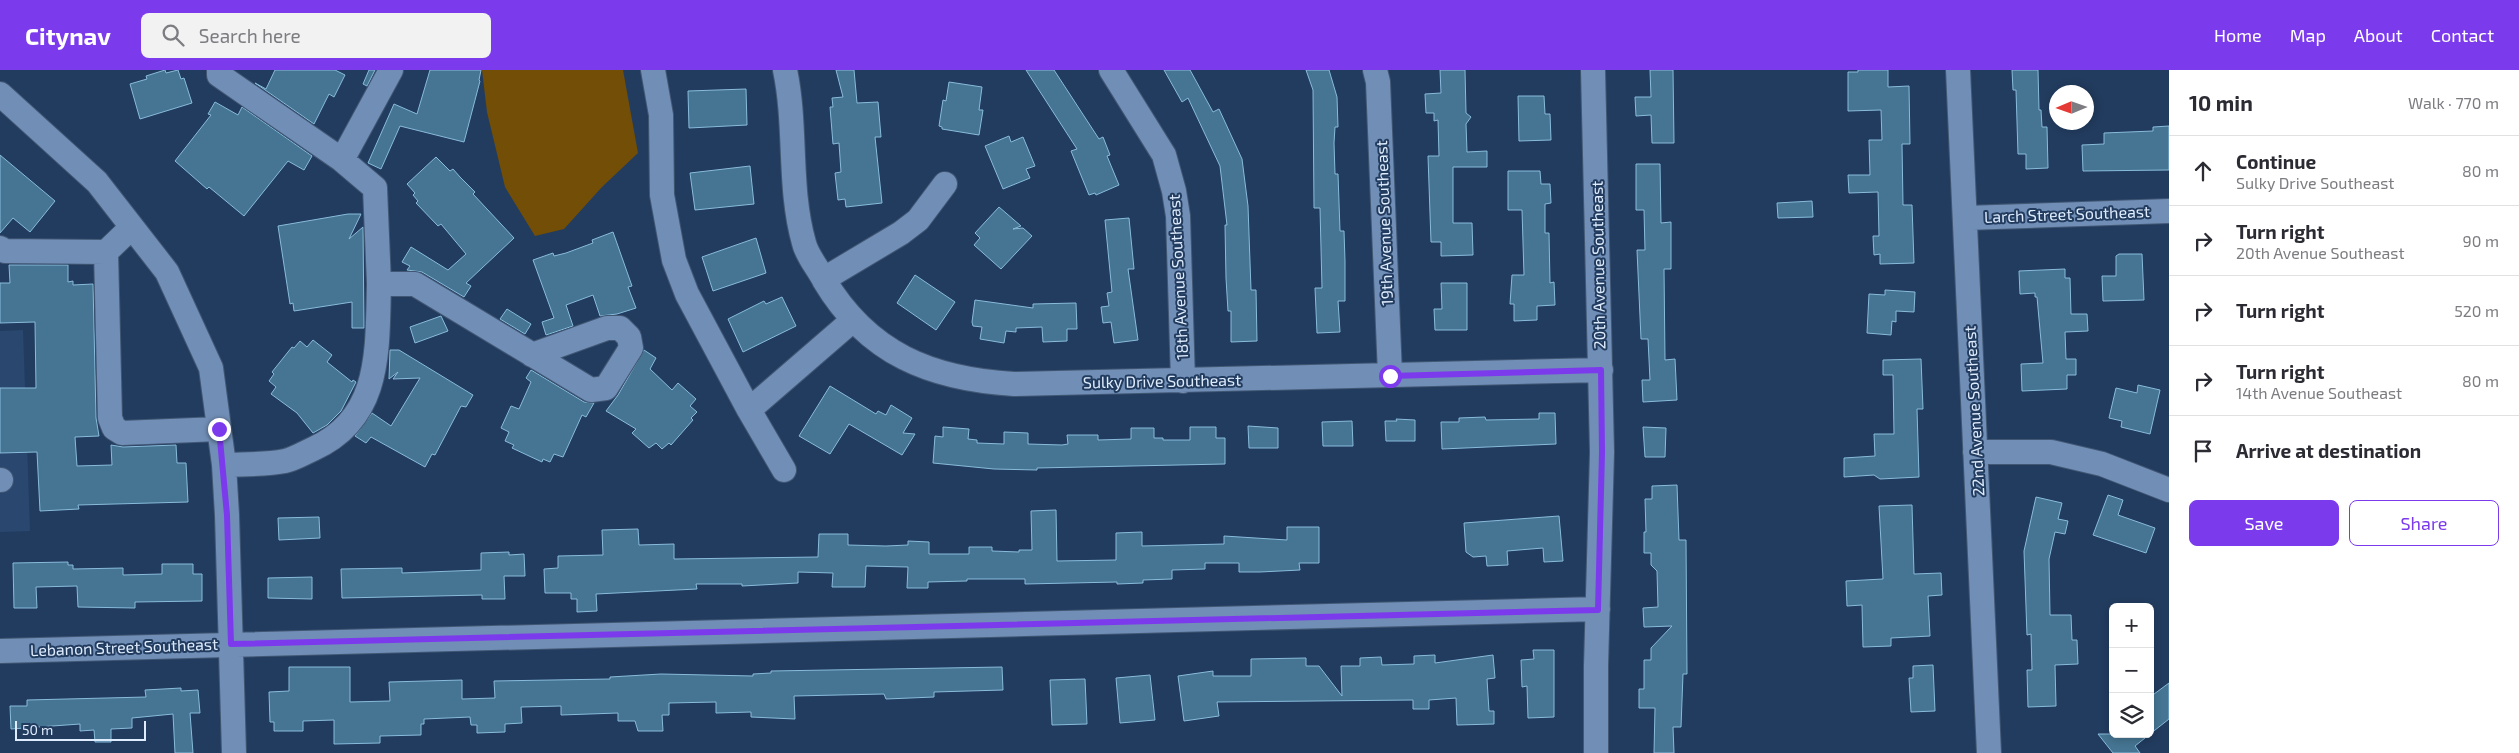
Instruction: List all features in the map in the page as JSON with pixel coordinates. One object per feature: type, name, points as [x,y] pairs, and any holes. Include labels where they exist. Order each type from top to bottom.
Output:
[{"type":"street","points":[[219,70],[219,75],[342,160],[375,188],[378,284],[378,333],[371,386],[356,416],[328,442],[286,461],[224,465]]},
{"type":"street","points":[[342,160],[391,70]]},
{"type":"street","points":[[653,70],[661,115],[662,195],[674,260],[688,294],[749,410],[784,470]]},
{"type":"street","name":"Sulky Drive Southeast","points":[[785,70],[789,90],[793,171],[804,245],[824,279],[853,320],[890,350],[912,363],[942,374],[977,382],[1014,384],[1601,370]]},
{"type":"street","name":"18th Avenue Southeast","points":[[1111,70],[1164,155],[1174,191],[1178,216],[1183,381]]},
{"type":"street","name":"19th Avenue Southeast","points":[[1375,70],[1378,82],[1390,376]]},
{"type":"street","name":"20th Avenue Southeast","points":[[1593,70],[1602,452],[1596,753]]},
{"type":"street","name":"22nd Avenue Southeast","points":[[1958,70],[1989,753]]},
{"type":"street","points":[[0,94],[97,182],[167,272],[211,368],[224,465],[234,753]]},
{"type":"street","points":[[824,279],[901,233],[918,220],[946,184]]},
{"type":"street","name":"Larch Street Southeast","points":[[1965,218],[2169,211]]},
{"type":"street","points":[[0,248],[5,251],[106,252],[132,227]]},
{"type":"street","points":[[106,252],[110,418],[114,428],[122,433],[219,429]]},
{"type":"street","points":[[378,284],[415,284],[532,354]]},
{"type":"street","points":[[749,410],[853,320]]},
{"type":"street","points":[[1975,452],[2051,452],[2102,464],[2169,490]]},
{"type":"street","name":"Lebanon Street Southeast","points":[[0,651],[1598,610]]},
{"type":"shaded area","points":[[482,70],[623,70],[638,153],[602,187],[564,229],[535,236],[505,187],[487,112]]},
{"type":"shaded area","points":[[23,330],[30,531],[0,532],[0,331]]},
{"type":"building","points":[[165,70],[166,73],[178,70],[181,79],[184,78],[192,103],[140,119],[130,84],[147,79],[146,76]]},
{"type":"building","points":[[275,70],[335,70],[345,75],[334,97],[329,94],[314,124],[255,83],[266,89]]},
{"type":"building","points":[[369,70],[375,70],[367,86],[363,84]]},
{"type":"building","points":[[430,70],[481,70],[480,81],[464,142],[400,126],[381,169],[368,163],[394,104],[417,114]]},
{"type":"building","points":[[836,70],[854,70],[857,103],[878,102],[881,137],[875,137],[882,203],[846,207],[845,199],[838,200],[835,173],[841,172],[839,143],[833,144],[830,107],[833,107],[832,98],[843,97]]},
{"type":"building","points":[[1026,70],[1054,70],[1099,139],[1103,137],[1110,155],[1107,156],[1119,185],[1096,195],[1095,193],[1089,195],[1071,151],[1077,149]]},
{"type":"building","points":[[1164,70],[1190,70],[1213,112],[1219,109],[1242,159],[1248,206],[1251,290],[1256,290],[1257,341],[1231,342],[1231,311],[1228,311],[1226,278],[1225,225],[1227,225],[1220,166],[1188,98],[1182,102]]},
{"type":"building","points":[[1306,70],[1329,70],[1337,97],[1338,127],[1335,127],[1334,143],[1335,174],[1338,174],[1340,231],[1344,231],[1345,261],[1345,301],[1338,301],[1340,332],[1317,333],[1315,288],[1322,288],[1320,208],[1314,208],[1313,90]]},
{"type":"building","points":[[1440,70],[1465,70],[1466,113],[1471,117],[1466,124],[1467,152],[1487,151],[1487,167],[1453,167],[1453,223],[1472,223],[1473,255],[1441,256],[1441,242],[1431,242],[1428,156],[1439,156],[1438,120],[1434,121],[1434,113],[1426,113],[1425,94],[1441,93]]},
{"type":"building","points":[[1650,70],[1673,70],[1674,143],[1652,143],[1651,115],[1636,116],[1635,97],[1651,97]]},
{"type":"building","points":[[1858,70],[1888,70],[1888,87],[1909,86],[1910,144],[1902,144],[1903,205],[1912,205],[1914,263],[1880,264],[1880,254],[1874,255],[1873,236],[1879,236],[1878,192],[1849,193],[1848,175],[1870,175],[1869,140],[1882,140],[1881,110],[1848,111],[1848,72],[1858,72]]},
{"type":"building","points":[[2012,70],[2038,70],[2039,110],[2041,110],[2042,127],[2047,127],[2048,168],[2026,169],[2026,154],[2018,154],[2016,90],[2013,90]]},
{"type":"building","points":[[949,82],[982,87],[979,110],[983,110],[979,135],[942,129],[939,126],[943,100],[946,101]]},
{"type":"building","points":[[746,89],[747,125],[689,128],[688,91]]},
{"type":"building","points":[[1518,96],[1544,96],[1545,114],[1550,114],[1551,140],[1519,141]]},
{"type":"building","points":[[215,102],[238,115],[242,107],[312,156],[304,170],[288,161],[244,216],[209,187],[207,189],[175,161],[211,115],[208,114]]},
{"type":"building","points":[[2169,126],[2169,170],[2083,171],[2082,145],[2104,144],[2104,133],[2153,131],[2153,127]]},
{"type":"building","points":[[1009,136],[1011,142],[1023,137],[1035,166],[1026,169],[1030,178],[1003,189],[985,146]]},
{"type":"building","points":[[0,155],[55,201],[30,232],[13,218],[0,233]]},
{"type":"building","points":[[436,157],[450,171],[453,169],[475,192],[473,194],[514,238],[466,283],[471,286],[464,297],[422,272],[407,270],[410,266],[402,262],[411,247],[448,270],[466,254],[441,224],[438,226],[416,203],[418,201],[413,195],[415,193],[407,184]]},
{"type":"building","points":[[1636,164],[1660,164],[1661,223],[1671,222],[1671,269],[1664,269],[1665,360],[1675,359],[1677,400],[1643,402],[1642,380],[1650,380],[1648,339],[1641,339],[1637,250],[1645,250],[1644,210],[1636,210]]},
{"type":"building","points":[[750,166],[754,204],[695,210],[690,173]]},
{"type":"building","points":[[1508,171],[1540,171],[1541,184],[1550,184],[1551,203],[1545,204],[1545,233],[1549,233],[1550,283],[1554,282],[1555,305],[1537,306],[1537,320],[1514,321],[1514,304],[1510,304],[1512,275],[1524,275],[1522,210],[1508,210]]},
{"type":"building","points":[[1812,201],[1813,217],[1778,218],[1777,203]]},
{"type":"building","points":[[999,207],[1021,226],[1013,229],[1023,228],[1032,236],[1001,269],[974,245],[980,238],[975,233]]},
{"type":"building","points":[[348,214],[361,214],[349,239],[363,227],[364,328],[352,328],[352,302],[294,311],[293,303],[290,304],[278,226]]},
{"type":"building","points":[[1129,218],[1134,269],[1128,269],[1138,340],[1114,343],[1111,322],[1103,323],[1101,307],[1109,306],[1107,293],[1112,292],[1105,220]]},
{"type":"building","points":[[613,232],[632,286],[628,287],[636,308],[617,314],[600,316],[593,295],[566,305],[573,326],[546,335],[542,322],[554,318],[533,260],[553,253],[554,256],[566,253],[593,243],[592,240]]},
{"type":"building","points":[[756,238],[766,273],[713,291],[702,257]]},
{"type":"building","points":[[2119,254],[2142,254],[2144,300],[2103,301],[2102,276],[2116,276],[2116,256]]},
{"type":"building","points":[[9,265],[68,265],[68,282],[73,281],[73,285],[93,284],[96,418],[99,436],[75,437],[77,466],[112,465],[111,445],[123,447],[176,445],[177,463],[186,463],[188,502],[78,505],[79,509],[40,511],[37,452],[0,453],[0,388],[36,388],[35,322],[0,323],[0,283],[10,283]]},
{"type":"building","points":[[2065,269],[2065,278],[2070,278],[2071,314],[2087,314],[2088,331],[2065,332],[2066,359],[2076,359],[2076,375],[2067,375],[2067,389],[2022,391],[2021,364],[2043,363],[2037,297],[2035,297],[2035,293],[2020,294],[2019,271]]},
{"type":"building","points":[[915,275],[955,302],[936,330],[897,303]]},
{"type":"building","points":[[1441,283],[1467,283],[1467,330],[1435,330],[1434,309],[1442,309]]},
{"type":"building","points":[[1885,290],[1915,292],[1914,312],[1896,311],[1896,322],[1892,321],[1891,335],[1867,333],[1869,294],[1885,295]]},
{"type":"building","points":[[782,297],[796,326],[743,352],[728,319],[764,301],[766,304]]},
{"type":"building","points":[[975,300],[1033,308],[1033,304],[1076,303],[1077,329],[1067,329],[1067,341],[1043,342],[1042,327],[1016,328],[1016,332],[1006,331],[1004,343],[980,339],[982,327],[973,326],[972,322]]},
{"type":"building","points":[[507,309],[531,324],[525,334],[500,319]]},
{"type":"building","points":[[441,316],[448,331],[415,343],[410,327]]},
{"type":"building","points":[[313,340],[332,355],[327,362],[352,382],[353,380],[356,382],[341,411],[327,425],[313,433],[297,413],[271,394],[276,387],[269,381],[274,374],[272,372],[292,347],[294,348],[300,341],[307,347]]},
{"type":"building","points":[[390,350],[399,350],[473,395],[466,407],[461,406],[435,455],[432,454],[425,467],[371,437],[366,443],[355,436],[372,413],[391,426],[420,378],[393,379],[398,372],[389,379]]},
{"type":"building","points":[[644,350],[656,358],[650,369],[672,390],[678,383],[696,399],[690,406],[697,412],[691,418],[693,420],[671,445],[669,443],[662,449],[656,443],[649,448],[632,433],[636,429],[606,411],[618,395]]},
{"type":"building","points":[[1921,359],[1923,409],[1917,409],[1919,477],[1880,479],[1874,475],[1844,477],[1844,458],[1875,456],[1874,434],[1894,434],[1893,375],[1883,375],[1883,360]]},
{"type":"building","points":[[531,370],[584,402],[594,403],[586,417],[582,415],[563,457],[554,454],[550,462],[543,459],[542,462],[512,448],[514,445],[505,441],[509,432],[501,428],[511,406],[519,409],[531,382],[526,378]]},
{"type":"building","points":[[2138,385],[2160,390],[2150,434],[2121,427],[2122,421],[2109,418],[2116,388],[2137,393]]},
{"type":"building","points":[[830,386],[876,414],[878,411],[886,415],[891,405],[912,418],[903,433],[915,434],[902,455],[849,424],[830,454],[799,436]]},
{"type":"building","points":[[1539,413],[1555,413],[1556,444],[1442,449],[1441,422],[1459,422],[1459,418],[1485,417],[1486,420],[1539,419]]},
{"type":"building","points":[[1396,419],[1415,420],[1415,441],[1386,441],[1385,421],[1397,421]]},
{"type":"building","points":[[1352,421],[1353,446],[1323,446],[1322,422]]},
{"type":"building","points":[[1248,426],[1278,428],[1278,448],[1249,448]]},
{"type":"building","points":[[943,427],[969,429],[968,439],[977,440],[977,443],[1004,444],[1004,432],[1028,433],[1028,444],[1062,445],[1068,444],[1067,435],[1098,435],[1098,440],[1131,439],[1131,428],[1154,428],[1154,438],[1163,438],[1163,440],[1190,440],[1190,427],[1216,427],[1216,438],[1225,438],[1225,464],[1037,468],[1037,470],[994,469],[933,463],[935,436],[943,437]]},
{"type":"building","points":[[1643,427],[1666,428],[1665,457],[1645,457]]},
{"type":"building","points":[[1677,485],[1679,540],[1686,540],[1687,674],[1683,674],[1681,727],[1673,727],[1674,753],[1654,753],[1655,708],[1639,708],[1639,689],[1644,689],[1644,660],[1651,660],[1651,648],[1672,626],[1644,627],[1643,608],[1658,607],[1657,571],[1651,565],[1651,553],[1644,553],[1644,532],[1646,532],[1645,499],[1652,499],[1652,486]]},
{"type":"building","points":[[2108,495],[2123,500],[2118,515],[2155,528],[2146,553],[2093,535]]},
{"type":"building","points":[[2036,497],[2062,503],[2058,519],[2068,521],[2065,534],[2055,532],[2049,559],[2050,615],[2071,615],[2072,640],[2077,640],[2078,664],[2055,665],[2056,706],[2028,707],[2027,670],[2032,670],[2031,634],[2027,635],[2024,551]]},
{"type":"building","points":[[1912,505],[1914,574],[1941,573],[1942,595],[1928,596],[1930,636],[1891,638],[1891,646],[1863,647],[1862,605],[1847,606],[1846,581],[1883,579],[1879,506]]},
{"type":"building","points":[[1056,510],[1057,561],[1116,560],[1116,533],[1142,532],[1142,546],[1224,544],[1224,536],[1287,540],[1287,527],[1319,527],[1319,563],[1299,563],[1300,570],[1239,572],[1239,563],[1205,563],[1205,569],[1172,570],[1172,579],[1143,580],[1143,583],[1025,584],[1025,579],[967,579],[967,581],[928,582],[928,588],[907,588],[908,567],[866,566],[865,587],[832,587],[833,573],[798,572],[798,583],[742,586],[742,584],[696,584],[697,589],[596,594],[597,611],[577,612],[577,599],[571,599],[571,593],[545,593],[544,569],[558,568],[558,556],[603,555],[602,530],[638,529],[639,545],[674,544],[674,559],[818,557],[819,534],[848,534],[848,545],[886,546],[908,545],[908,541],[929,542],[929,554],[969,554],[969,547],[992,547],[992,551],[1019,552],[1019,550],[1032,550],[1031,511]]},
{"type":"building","points":[[1559,516],[1563,561],[1544,562],[1543,548],[1507,551],[1508,565],[1487,566],[1486,556],[1473,557],[1466,552],[1464,523]]},
{"type":"building","points":[[319,517],[320,538],[279,540],[278,518]]},
{"type":"building","points":[[509,552],[509,555],[524,554],[525,576],[504,576],[505,599],[482,599],[482,595],[342,598],[341,569],[402,568],[402,573],[481,570],[481,553]]},
{"type":"building","points":[[68,562],[68,565],[73,565],[73,569],[123,568],[123,575],[162,574],[162,564],[193,564],[193,574],[202,574],[202,601],[135,602],[135,608],[78,607],[77,586],[36,587],[37,608],[14,608],[13,563]]},
{"type":"building","points":[[312,577],[312,599],[268,598],[268,578]]},
{"type":"building","points":[[1533,650],[1554,650],[1554,717],[1528,718],[1527,686],[1522,687],[1521,660],[1534,659]]},
{"type":"building","points":[[1435,655],[1435,663],[1493,655],[1495,678],[1487,679],[1489,711],[1494,711],[1494,724],[1457,725],[1456,698],[1429,700],[1429,709],[1413,709],[1413,700],[1217,702],[1219,716],[1184,721],[1178,676],[1213,671],[1213,676],[1251,676],[1251,659],[1306,658],[1306,666],[1319,666],[1342,696],[1341,666],[1360,666],[1360,658],[1381,657],[1382,665],[1414,664],[1414,656]]},
{"type":"building","points":[[1933,665],[1935,711],[1911,712],[1909,678],[1913,678],[1913,666]]},
{"type":"building","points":[[289,667],[350,667],[350,702],[390,701],[389,682],[462,680],[462,699],[495,698],[494,681],[610,679],[610,677],[661,674],[753,676],[753,674],[771,673],[771,671],[1002,667],[1003,690],[934,692],[934,697],[886,699],[884,694],[794,696],[795,719],[751,717],[751,712],[716,713],[716,702],[669,703],[669,715],[662,715],[663,731],[638,731],[635,721],[618,721],[618,713],[561,715],[561,706],[521,707],[522,723],[505,724],[505,732],[477,733],[477,725],[471,725],[470,717],[424,719],[424,724],[421,724],[421,735],[380,736],[380,743],[334,744],[334,720],[303,721],[303,731],[274,731],[274,722],[270,722],[269,692],[289,691]]},
{"type":"building","points":[[1150,675],[1155,720],[1120,723],[1116,678]]},
{"type":"building","points":[[1085,679],[1087,724],[1052,725],[1050,680]]},
{"type":"building","points":[[2169,683],[2169,719],[2154,731],[2154,694]]},
{"type":"building","points":[[181,688],[181,691],[198,690],[200,713],[190,713],[193,753],[175,753],[173,714],[132,718],[132,728],[111,729],[111,742],[95,742],[94,730],[80,731],[80,724],[11,729],[10,706],[27,706],[27,700],[146,697],[145,690]]},
{"type":"building","points":[[2098,734],[2109,734],[2109,738],[2145,738],[2135,746],[2140,753],[2113,753]]},
{"type":"route","points":[[219,429],[224,465],[227,515],[231,644],[1598,610],[1602,452],[1601,370],[1390,376]]}]
